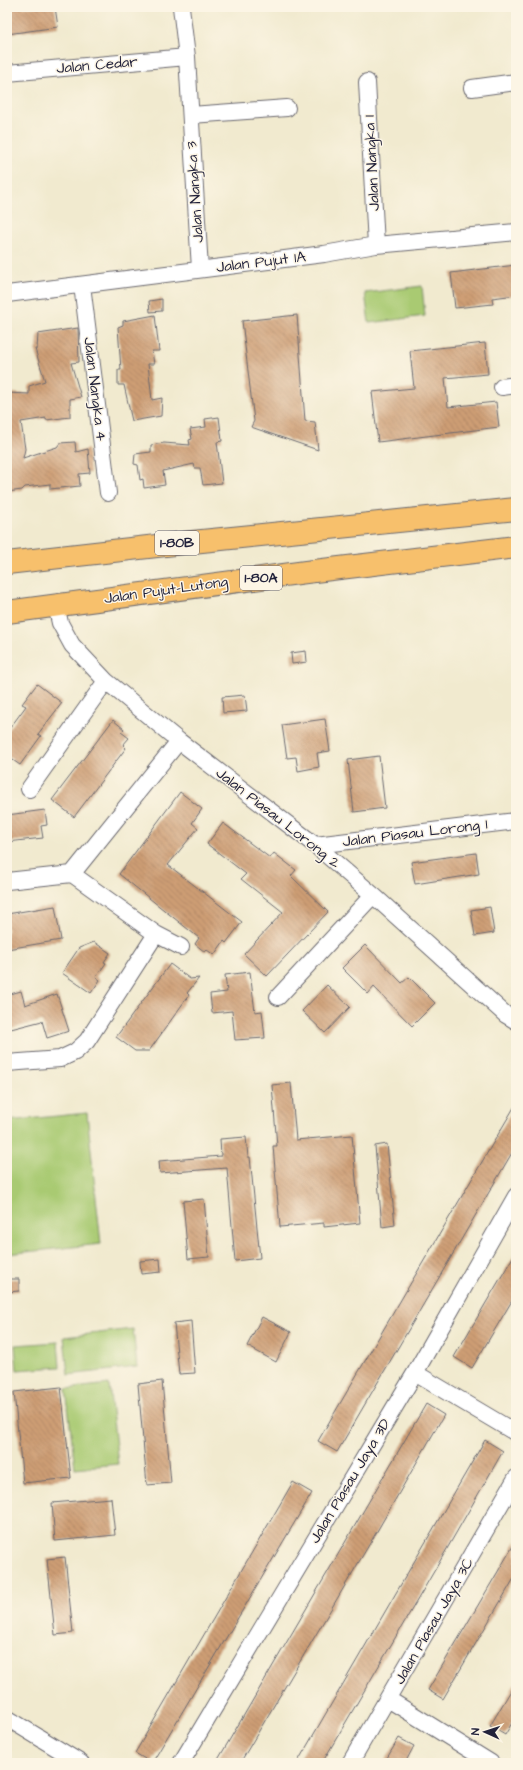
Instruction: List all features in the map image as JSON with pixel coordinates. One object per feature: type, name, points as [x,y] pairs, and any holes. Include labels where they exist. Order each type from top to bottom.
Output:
[{"type":"highway","name":"1-80B","points":[[7,563],[184,542],[516,509]]},
{"type":"highway","name":"Jalan Pujut-Lutong","points":[[7,612],[306,572],[516,547]]},
{"type":"street","name":"Jalan Nangka 3","points":[[181,7],[187,57],[200,270]]},
{"type":"street","name":"Jalan Cedar","points":[[7,73],[187,57]]},
{"type":"street","name":"Jalan Nangka 1","points":[[367,82],[376,245]]},
{"type":"street","points":[[472,88],[516,82]]},
{"type":"street","points":[[191,115],[288,108]]},
{"type":"street","name":"Jalan Pujut 1A","points":[[7,294],[324,254],[376,245],[516,232]]},
{"type":"street","name":"Jalan Nangka 4","points":[[82,285],[108,493]]},
{"type":"street","name":"Jalan Piasau Lorong 2","points":[[56,605],[60,623],[72,646],[106,681],[179,742],[315,845],[373,895],[506,1015],[516,1021]]},
{"type":"street","points":[[29,788],[106,681]]},
{"type":"street","points":[[72,874],[179,742]]},
{"type":"street","name":"Jalan Piasau Lorong 1","points":[[315,845],[516,822]]},
{"type":"street","points":[[7,881],[72,874],[156,934],[181,947]]},
{"type":"street","points":[[278,997],[373,895]]},
{"type":"street","points":[[7,1063],[60,1059],[75,1052],[87,1041],[156,934]]},
{"type":"street","name":"Jalan Piasau Jaya 3D","points":[[181,1763],[415,1373],[516,1196]]},
{"type":"street","points":[[415,1373],[516,1433]]},
{"type":"street","name":"Jalan Piasau Jaya 3C","points":[[350,1763],[516,1478]]},
{"type":"street","points":[[388,1699],[491,1763]]},
{"type":"street","points":[[7,1718],[79,1762]]},
{"type":"green space","points":[[422,286],[425,316],[369,323],[365,293]]},
{"type":"green space","points":[[87,1113],[101,1244],[7,1254],[7,1121]]},
{"type":"green space","points":[[133,1329],[137,1367],[68,1375],[64,1337]]},
{"type":"green space","points":[[58,1342],[60,1367],[17,1370],[15,1345]]},
{"type":"green space","points":[[109,1384],[118,1464],[75,1468],[66,1389]]},
{"type":"building","points":[[7,7],[55,7],[58,27],[7,34]]},
{"type":"building","points":[[516,265],[516,295],[492,298],[493,304],[455,308],[451,273]]},
{"type":"building","points":[[162,299],[162,311],[150,312],[149,301]]},
{"type":"building","points":[[155,315],[159,351],[152,351],[154,364],[148,364],[152,400],[162,398],[161,416],[132,421],[124,385],[118,385],[118,370],[121,370],[118,327],[123,325],[123,321]]},
{"type":"building","points":[[297,315],[305,421],[315,422],[318,450],[251,427],[254,421],[242,321]]},
{"type":"building","points":[[78,328],[79,362],[71,363],[81,397],[70,399],[70,417],[46,420],[46,418],[21,422],[25,449],[23,458],[57,447],[60,443],[75,442],[76,452],[88,449],[90,473],[79,474],[80,486],[50,489],[50,484],[25,487],[22,490],[7,492],[7,393],[29,394],[29,386],[45,381],[35,349],[37,349],[38,334]]},
{"type":"building","points":[[485,343],[488,374],[445,378],[448,407],[496,402],[499,427],[378,442],[372,392],[414,388],[410,351]]},
{"type":"building","points":[[219,417],[222,441],[217,442],[222,483],[203,485],[200,468],[195,468],[194,464],[163,471],[165,485],[144,488],[143,479],[140,480],[138,465],[134,464],[135,454],[151,452],[151,445],[164,443],[190,445],[189,440],[192,439],[190,429],[206,427],[205,419]]},
{"type":"building","points":[[306,651],[307,662],[292,664],[291,653]]},
{"type":"building","points":[[37,684],[62,703],[38,734],[41,736],[20,765],[7,756],[7,732],[26,706],[22,704]]},
{"type":"building","points":[[245,695],[247,711],[223,713],[222,697]]},
{"type":"building","points":[[325,719],[330,751],[317,753],[319,767],[298,771],[296,757],[287,758],[282,725]]},
{"type":"building","points":[[113,720],[124,729],[121,732],[129,738],[123,745],[126,748],[74,817],[52,800]]},
{"type":"building","points":[[379,756],[385,808],[354,812],[348,760]]},
{"type":"building","points":[[180,792],[202,809],[192,823],[198,828],[168,865],[242,922],[226,943],[224,941],[214,955],[207,950],[205,952],[195,944],[199,938],[119,874]]},
{"type":"building","points":[[45,810],[47,825],[41,826],[43,838],[7,842],[7,815]]},
{"type":"building","points":[[223,823],[270,858],[274,853],[296,870],[291,876],[328,912],[267,976],[244,954],[283,912],[241,879],[246,874],[207,844]]},
{"type":"building","points":[[476,853],[479,874],[415,884],[411,862]]},
{"type":"building","points":[[55,906],[61,940],[7,949],[7,914]]},
{"type":"building","points":[[490,907],[494,933],[475,936],[471,910]]},
{"type":"building","points":[[94,942],[110,953],[104,962],[106,963],[96,977],[100,980],[91,993],[62,973],[79,948]]},
{"type":"building","points":[[365,945],[402,983],[409,977],[435,1003],[412,1026],[374,987],[368,994],[342,968]]},
{"type":"building","points":[[170,964],[190,979],[199,978],[187,993],[189,995],[149,1051],[135,1051],[116,1037]]},
{"type":"building","points":[[250,972],[255,1012],[262,1011],[265,1038],[235,1040],[232,1011],[212,1013],[210,994],[227,992],[225,975]]},
{"type":"building","points":[[327,985],[350,1007],[325,1033],[302,1011]]},
{"type":"building","points":[[21,991],[25,1005],[57,994],[69,1031],[47,1038],[42,1021],[7,1030],[7,995]]},
{"type":"building","points":[[291,1083],[296,1140],[352,1135],[360,1223],[324,1227],[324,1223],[280,1227],[273,1146],[277,1146],[272,1085]]},
{"type":"building","points":[[516,1104],[516,1146],[337,1452],[318,1441]]},
{"type":"building","points":[[246,1137],[248,1157],[250,1157],[260,1258],[235,1261],[227,1168],[160,1173],[159,1161],[221,1156],[220,1139]]},
{"type":"building","points":[[387,1144],[395,1225],[382,1227],[375,1146]]},
{"type":"building","points":[[204,1199],[209,1257],[188,1259],[183,1201]]},
{"type":"building","points":[[516,1252],[516,1294],[472,1368],[454,1357]]},
{"type":"building","points":[[160,1259],[161,1272],[141,1274],[140,1261]]},
{"type":"building","points":[[8,1279],[19,1279],[19,1291],[8,1292]]},
{"type":"building","points":[[262,1317],[291,1332],[276,1362],[247,1346]]},
{"type":"building","points":[[191,1321],[195,1373],[179,1374],[174,1323]]},
{"type":"building","points":[[162,1381],[171,1483],[147,1485],[138,1384]]},
{"type":"building","points":[[61,1387],[71,1478],[23,1483],[14,1392]]},
{"type":"building","points":[[426,1404],[444,1415],[376,1533],[240,1763],[216,1763]]},
{"type":"building","points":[[485,1440],[503,1451],[436,1568],[322,1763],[297,1763]]},
{"type":"building","points":[[293,1482],[312,1493],[152,1763],[135,1753]]},
{"type":"building","points":[[111,1498],[115,1535],[55,1541],[52,1503]]},
{"type":"building","points":[[516,1541],[516,1575],[443,1699],[428,1690]]},
{"type":"building","points":[[65,1557],[73,1633],[55,1635],[47,1559]]},
{"type":"building","points":[[516,1682],[516,1716],[505,1735],[490,1726]]},
{"type":"building","points":[[399,1738],[414,1746],[405,1763],[384,1763]]}]
